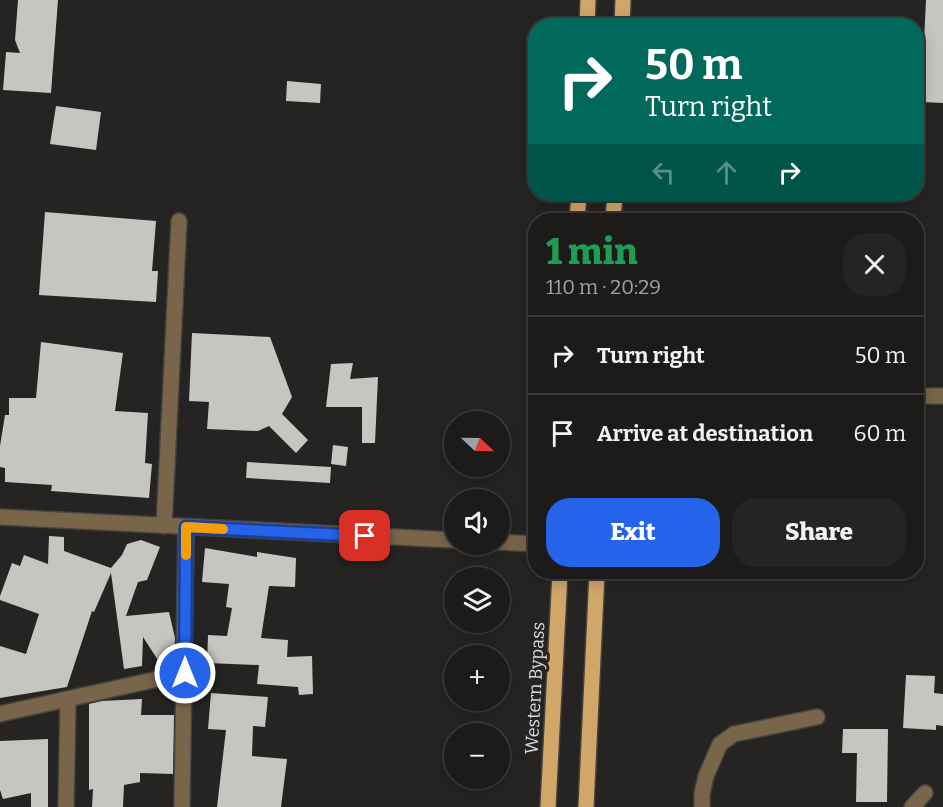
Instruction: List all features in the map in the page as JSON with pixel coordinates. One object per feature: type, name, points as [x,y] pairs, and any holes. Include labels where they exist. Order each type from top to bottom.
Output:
[{"type":"main road","points":[[587,18],[588,0]]},
{"type":"main road","points":[[622,18],[623,0]]},
{"type":"main road","name":"Western Bypass","points":[[548,807],[560,579]]},
{"type":"main road","points":[[586,807],[597,579]]},
{"type":"street","points":[[164,526],[178,221]]},
{"type":"street","points":[[924,396],[943,396]]},
{"type":"street","points":[[0,517],[444,540]]},
{"type":"street","points":[[182,807],[186,527]]},
{"type":"street","points":[[510,543],[528,544]]},
{"type":"street","points":[[0,714],[185,673]]},
{"type":"street","points":[[66,807],[68,699]]},
{"type":"street","points":[[702,807],[706,776],[720,744],[734,734],[817,717]]},
{"type":"street","points":[[912,807],[925,793]]},
{"type":"building","points":[[18,0],[58,0],[51,93],[3,90],[6,52],[20,53],[15,40]]},
{"type":"building","points":[[926,0],[943,0],[943,103],[924,102]]},
{"type":"building","points":[[287,81],[321,84],[320,103],[286,101]]},
{"type":"building","points":[[56,106],[101,112],[96,150],[50,144]]},
{"type":"building","points":[[45,212],[156,221],[152,271],[158,271],[156,302],[39,295]]},
{"type":"building","points":[[192,333],[270,337],[292,397],[282,414],[308,440],[296,453],[269,426],[258,431],[207,429],[209,402],[189,401]]},
{"type":"building","points":[[41,342],[123,353],[115,411],[148,413],[145,463],[152,464],[149,498],[51,491],[52,485],[5,482],[5,468],[0,467],[0,446],[5,415],[9,415],[9,398],[36,398]]},
{"type":"building","points":[[353,363],[350,379],[378,377],[375,443],[362,443],[362,407],[326,407],[331,364]]},
{"type":"building","points":[[333,445],[348,447],[346,466],[331,464]]},
{"type":"building","points":[[247,462],[331,467],[330,483],[246,478]]},
{"type":"building","points":[[49,536],[64,537],[64,551],[111,568],[122,555],[127,544],[141,540],[160,547],[147,580],[138,582],[126,616],[169,612],[175,638],[174,665],[163,668],[143,637],[142,666],[124,669],[111,573],[94,612],[92,611],[67,687],[0,698],[0,646],[26,654],[39,614],[0,600],[0,596],[12,563],[20,566],[24,555],[48,564]]},
{"type":"building","points":[[205,548],[257,557],[257,552],[296,558],[295,587],[269,586],[261,638],[288,640],[287,657],[312,656],[313,694],[299,695],[298,687],[257,684],[259,665],[207,663],[208,635],[227,636],[232,608],[226,607],[229,584],[202,582]]},
{"type":"building","points":[[906,675],[935,676],[934,693],[943,694],[943,726],[936,725],[936,730],[903,728]]},
{"type":"building","points":[[211,693],[268,697],[265,727],[253,726],[252,756],[287,759],[281,807],[217,807],[226,730],[208,729]]},
{"type":"building","points":[[142,699],[141,715],[174,715],[173,774],[140,773],[140,782],[124,785],[123,807],[92,807],[93,789],[89,790],[89,704]]},
{"type":"building","points":[[843,729],[888,729],[887,802],[856,802],[857,753],[842,753]]},
{"type":"building","points":[[48,739],[48,807],[31,807],[31,793],[3,799],[0,790],[0,741]]},
{"type":"slow traffic","points":[[186,555],[186,527],[223,529]]},
{"type":"route","points":[[185,673],[186,527],[365,536]]}]
